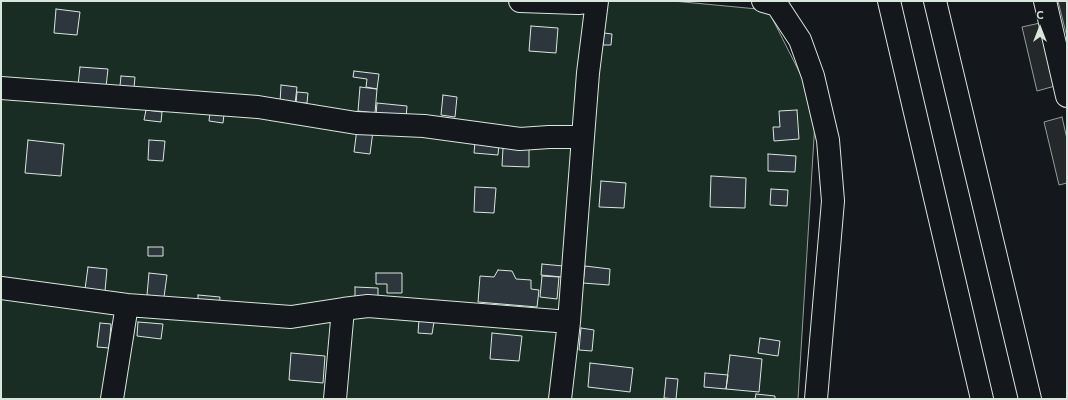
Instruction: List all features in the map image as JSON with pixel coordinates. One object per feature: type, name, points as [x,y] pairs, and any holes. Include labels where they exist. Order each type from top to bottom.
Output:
[{"type":"main road","points":[[520,1],[578,3],[596,1],[589,65],[569,322],[560,399]]},
{"type":"main road","points":[[763,1],[777,5],[800,40],[813,76],[828,140],[833,201],[816,399]]},
{"type":"main road","points":[[889,1],[982,399]]},
{"type":"main road","points":[[935,1],[1030,399]]},
{"type":"main road","points":[[1045,1],[1067,96]]},
{"type":"main road","points":[[1,88],[258,107],[356,123],[424,126],[520,139],[583,137]]},
{"type":"main road","points":[[1,288],[127,305],[290,317],[368,306],[569,322]]},
{"type":"main road","points":[[112,399],[127,305]]},
{"type":"main road","points":[[335,399],[343,309]]},
{"type":"green space","points":[[1,1],[673,1],[768,10],[816,105],[798,399],[1,399]]},
{"type":"shaded area","points":[[1058,1],[1067,1],[1067,37]]},
{"type":"shaded area","points":[[1040,23],[1055,86],[1037,91],[1022,27]]},
{"type":"shaded area","points":[[1062,117],[1067,139],[1067,183],[1059,185],[1044,122]]},
{"type":"building","points":[[56,9],[80,12],[77,35],[54,33]]},
{"type":"building","points":[[531,26],[558,28],[556,53],[529,51]]},
{"type":"building","points":[[604,33],[612,34],[611,45],[603,45]]},
{"type":"building","points":[[80,67],[108,69],[106,87],[78,85]]},
{"type":"building","points":[[354,71],[379,74],[377,89],[366,87],[367,79],[353,77]]},
{"type":"building","points":[[121,76],[135,77],[134,88],[120,86]]},
{"type":"building","points":[[281,85],[297,87],[295,104],[280,103]]},
{"type":"building","points":[[360,87],[377,89],[375,113],[358,111]]},
{"type":"building","points":[[297,92],[308,93],[307,103],[296,103]]},
{"type":"building","points":[[443,95],[457,97],[455,117],[441,115]]},
{"type":"building","points":[[377,103],[407,106],[406,118],[376,115]]},
{"type":"building","points":[[146,110],[162,112],[161,122],[144,120]]},
{"type":"building","points":[[797,110],[799,139],[774,141],[773,127],[780,127],[779,111]]},
{"type":"building","points":[[210,112],[224,114],[223,123],[209,121]]},
{"type":"building","points":[[357,129],[373,131],[370,154],[354,152]]},
{"type":"building","points":[[28,140],[64,144],[61,176],[25,173]]},
{"type":"building","points":[[149,140],[165,141],[163,161],[148,160]]},
{"type":"building","points":[[475,142],[499,144],[498,155],[474,153]]},
{"type":"building","points":[[503,148],[529,149],[529,167],[502,166]]},
{"type":"building","points":[[768,154],[796,156],[795,172],[768,171]]},
{"type":"building","points":[[711,176],[746,178],[745,208],[710,207]]},
{"type":"building","points":[[601,181],[626,183],[624,208],[599,207]]},
{"type":"building","points":[[475,187],[496,188],[494,213],[474,212]]},
{"type":"building","points":[[771,189],[788,190],[787,206],[770,205]]},
{"type":"building","points":[[148,247],[163,247],[163,256],[148,256]]},
{"type":"building","points":[[542,264],[563,266],[562,277],[541,275]]},
{"type":"building","points":[[585,266],[610,269],[609,285],[583,283]]},
{"type":"building","points":[[88,267],[107,269],[105,291],[85,289]]},
{"type":"building","points":[[498,270],[512,271],[516,279],[531,280],[531,289],[539,290],[537,307],[478,302],[480,276],[494,277]]},
{"type":"building","points":[[149,273],[167,275],[164,297],[147,295]]},
{"type":"building","points":[[376,273],[402,273],[402,293],[387,293],[387,284],[376,284]]},
{"type":"building","points":[[542,276],[559,277],[557,299],[540,297]]},
{"type":"building","points":[[355,287],[378,288],[378,300],[355,300]]},
{"type":"building","points":[[198,295],[220,297],[219,305],[198,303]]},
{"type":"building","points":[[419,320],[434,322],[432,334],[418,333]]},
{"type":"building","points":[[138,322],[163,324],[161,339],[137,336]]},
{"type":"building","points":[[100,323],[111,324],[109,348],[97,347]]},
{"type":"building","points":[[581,328],[594,330],[592,351],[579,350]]},
{"type":"building","points":[[492,333],[522,336],[519,361],[490,359]]},
{"type":"building","points":[[760,338],[780,341],[778,356],[758,353]]},
{"type":"building","points":[[291,353],[325,356],[323,383],[289,380]]},
{"type":"building","points":[[730,355],[762,359],[759,392],[726,389]]},
{"type":"building","points":[[590,363],[633,368],[630,392],[588,387]]},
{"type":"building","points":[[705,373],[728,375],[726,389],[704,387]]},
{"type":"building","points":[[666,378],[678,379],[676,399],[664,398]]},
{"type":"building","points":[[756,394],[775,396],[775,399],[755,399]]}]
